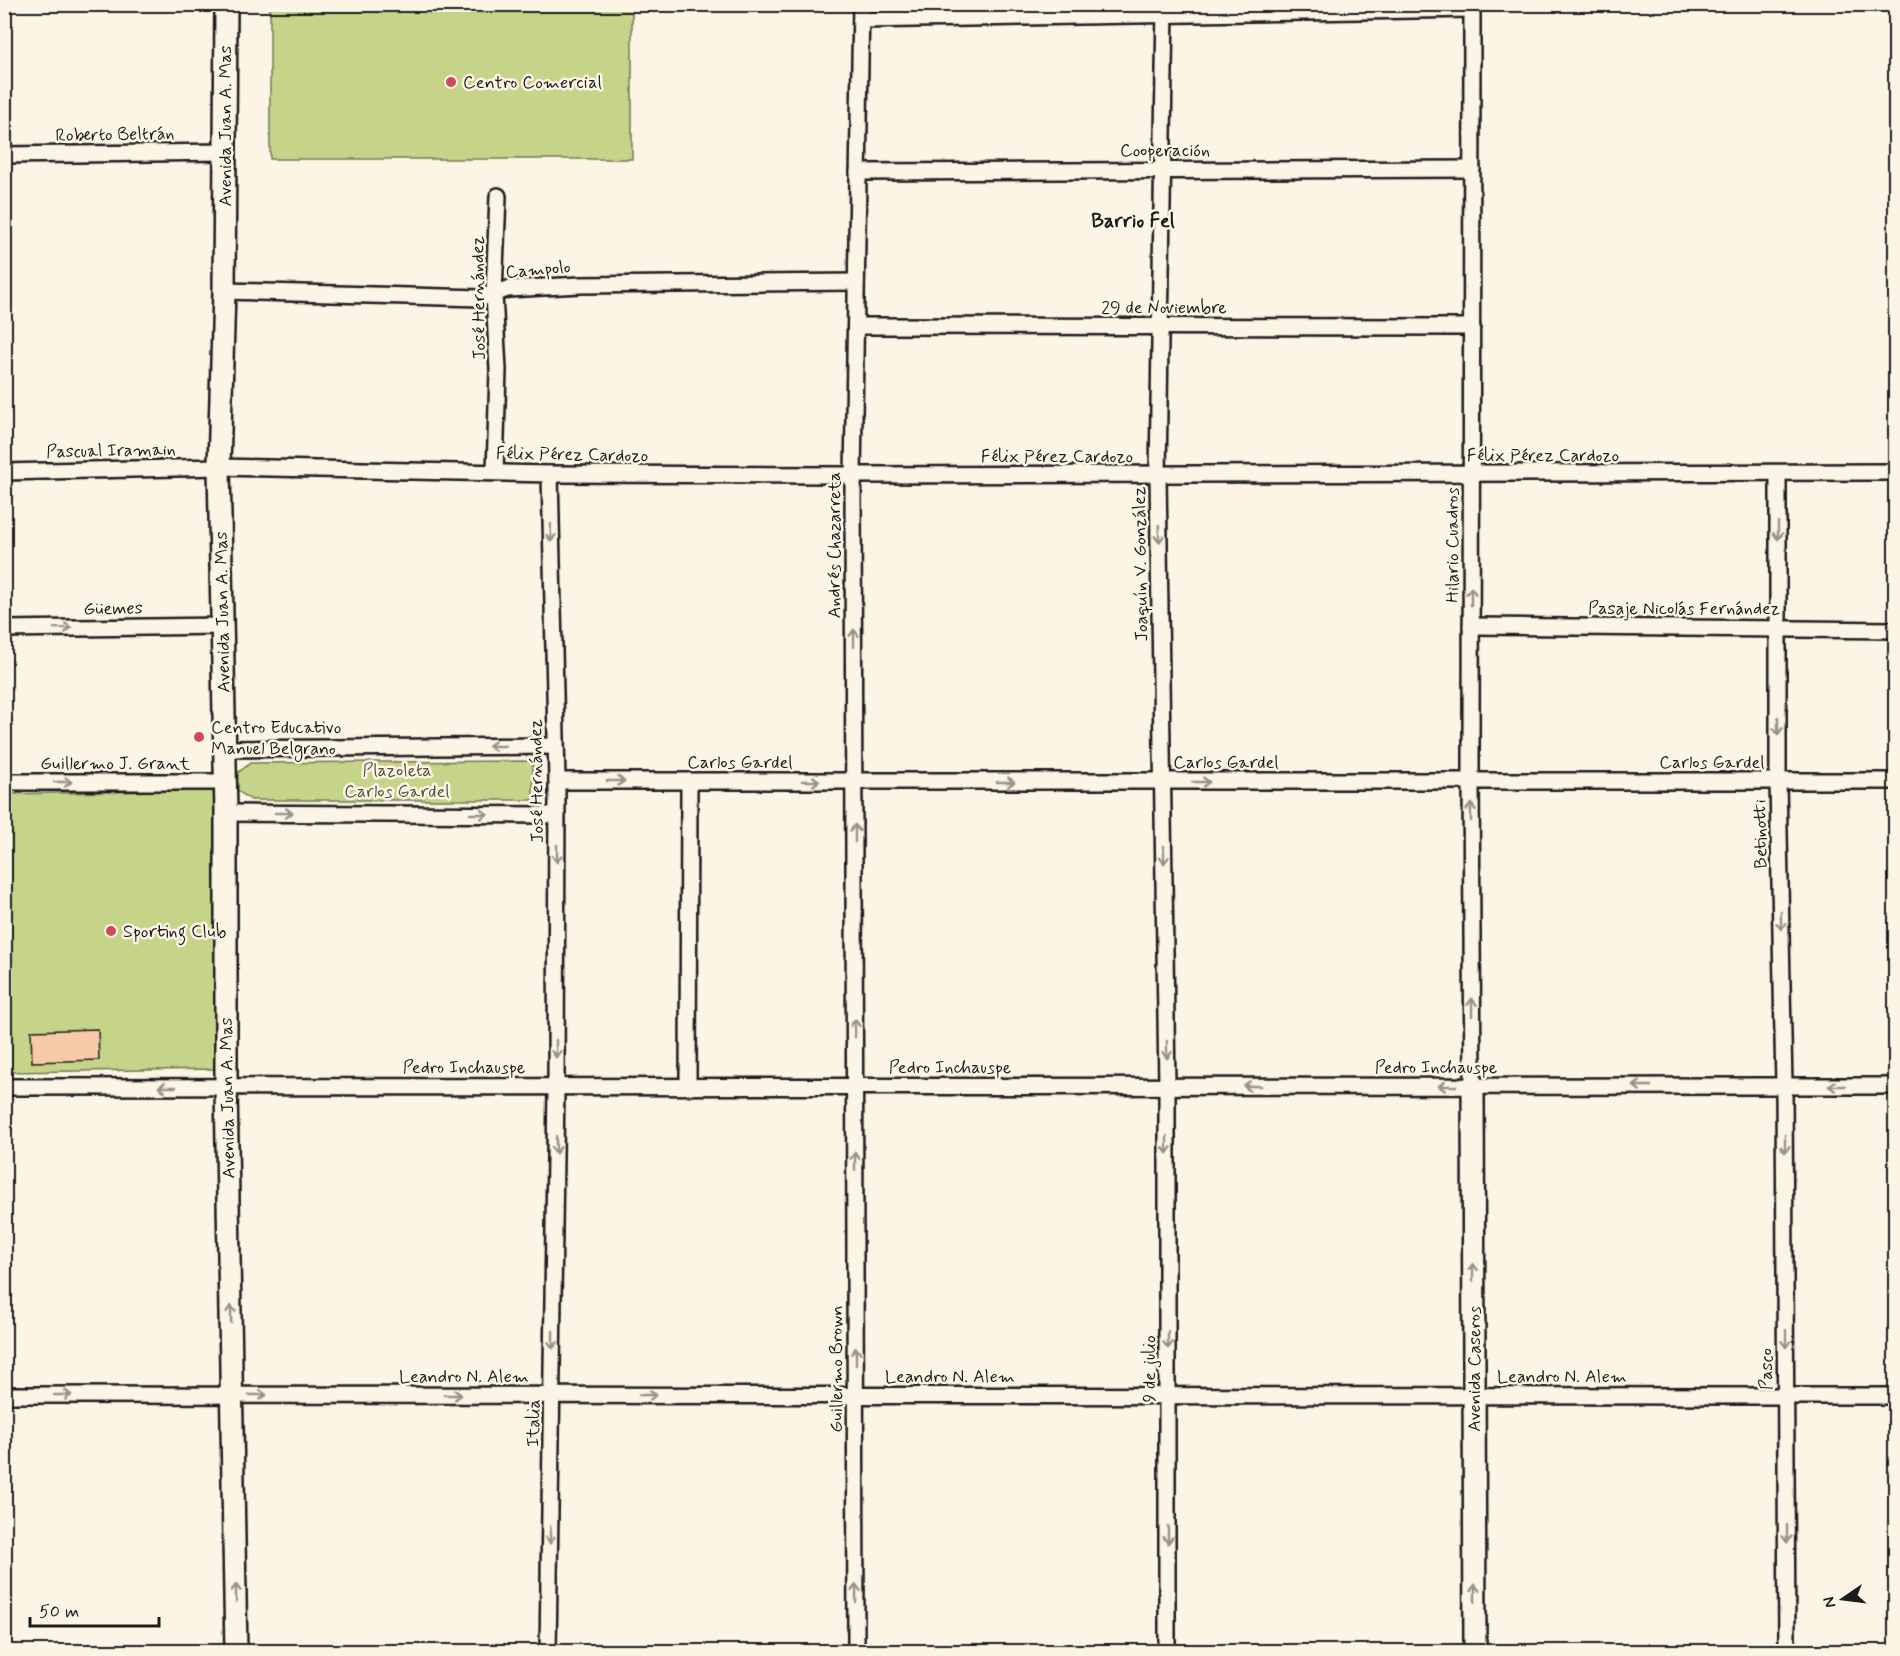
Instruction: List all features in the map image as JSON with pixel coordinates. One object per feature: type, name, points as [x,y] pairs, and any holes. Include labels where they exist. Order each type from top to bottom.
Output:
[{"type":"main road","name":"Avenida Juan A. Mas","points":[[226,4],[224,291],[219,467],[226,813],[226,1087],[237,1652]]},
{"type":"main road","name":"Avenida Caseros","points":[[1473,1086],[1475,1652]]},
{"type":"street","name":"Andrés Chazarreta","points":[[855,1086],[853,475],[861,4]]},
{"type":"street","points":[[861,20],[1165,9],[1472,7]]},
{"type":"street","name":"Hilario Cuadros","points":[[1472,7],[1473,1086]]},
{"type":"street","name":"Joaquín V. González","points":[[1165,9],[1158,475],[1167,1086]]},
{"type":"street","name":"Roberto Beltrán","points":[[4,155],[225,152]]},
{"type":"street","name":"Cooperación","points":[[858,172],[1472,170]]},
{"type":"street","name":"José Hernández","points":[[495,472],[498,370],[494,294],[498,196]]},
{"type":"street","name":"Campolo","points":[[224,291],[481,298],[508,289],[580,285],[856,282]]},
{"type":"street","name":"29 de Noviembre","points":[[856,326],[1472,327]]},
{"type":"street","name":"Pascual Iramain","points":[[4,472],[219,467]]},
{"type":"street","name":"Félix Pérez Cardozo","points":[[219,467],[550,474],[853,475],[1896,472]]},
{"type":"street","name":"Betinotti","points":[[1778,473],[1778,781],[1784,1086]]},
{"type":"street","name":"José Hernández","points":[[550,474],[557,781],[556,1087]]},
{"type":"street","name":"Güemes","points":[[4,629],[222,626]]},
{"type":"street","name":"Pasaje Nicolás Fernández","points":[[1471,626],[1896,630]]},
{"type":"street","points":[[224,749],[555,746]]},
{"type":"street","name":"Carlos Gardel","points":[[557,781],[1896,781]]},
{"type":"street","name":"Guillermo J. Grant","points":[[4,782],[225,782]]},
{"type":"street","points":[[688,1086],[689,782]]},
{"type":"street","points":[[226,813],[557,815]]},
{"type":"street","name":"Guillermo Brown","points":[[855,1086],[856,1652]]},
{"type":"street","name":"9 de julio","points":[[1167,1086],[1167,1652]]},
{"type":"street","name":"Pasco","points":[[1784,1086],[1787,1652]]},
{"type":"street","name":"Pedro Inchauspe","points":[[4,1087],[1896,1086]]},
{"type":"street","name":"Italia","points":[[548,1652],[556,1087]]},
{"type":"street","name":"Leandro N. Alem","points":[[4,1395],[1896,1396]]},
{"type":"green space","name":"Centro Comercial","points":[[270,5],[632,5],[632,159],[270,159]]},
{"type":"green space","name":"Plazoleta Carlos Gardel","points":[[533,761],[533,800],[251,800],[225,782],[251,763]]},
{"type":"green space","name":"Sporting Club","points":[[218,790],[219,1069],[5,1072],[5,794]]},
{"type":"building","points":[[98,1029],[99,1060],[32,1062],[31,1031]]},
{"type":"place","name":"Centro Comercial","points":[[451,82]]},
{"type":"place","name":"Centro Educativo Manuel Belgrano","points":[[199,737]]},
{"type":"place","name":"Sporting Club","points":[[111,931]]},
{"type":"district","name":"Barrio Fel","points":[[1133,220]]}]
